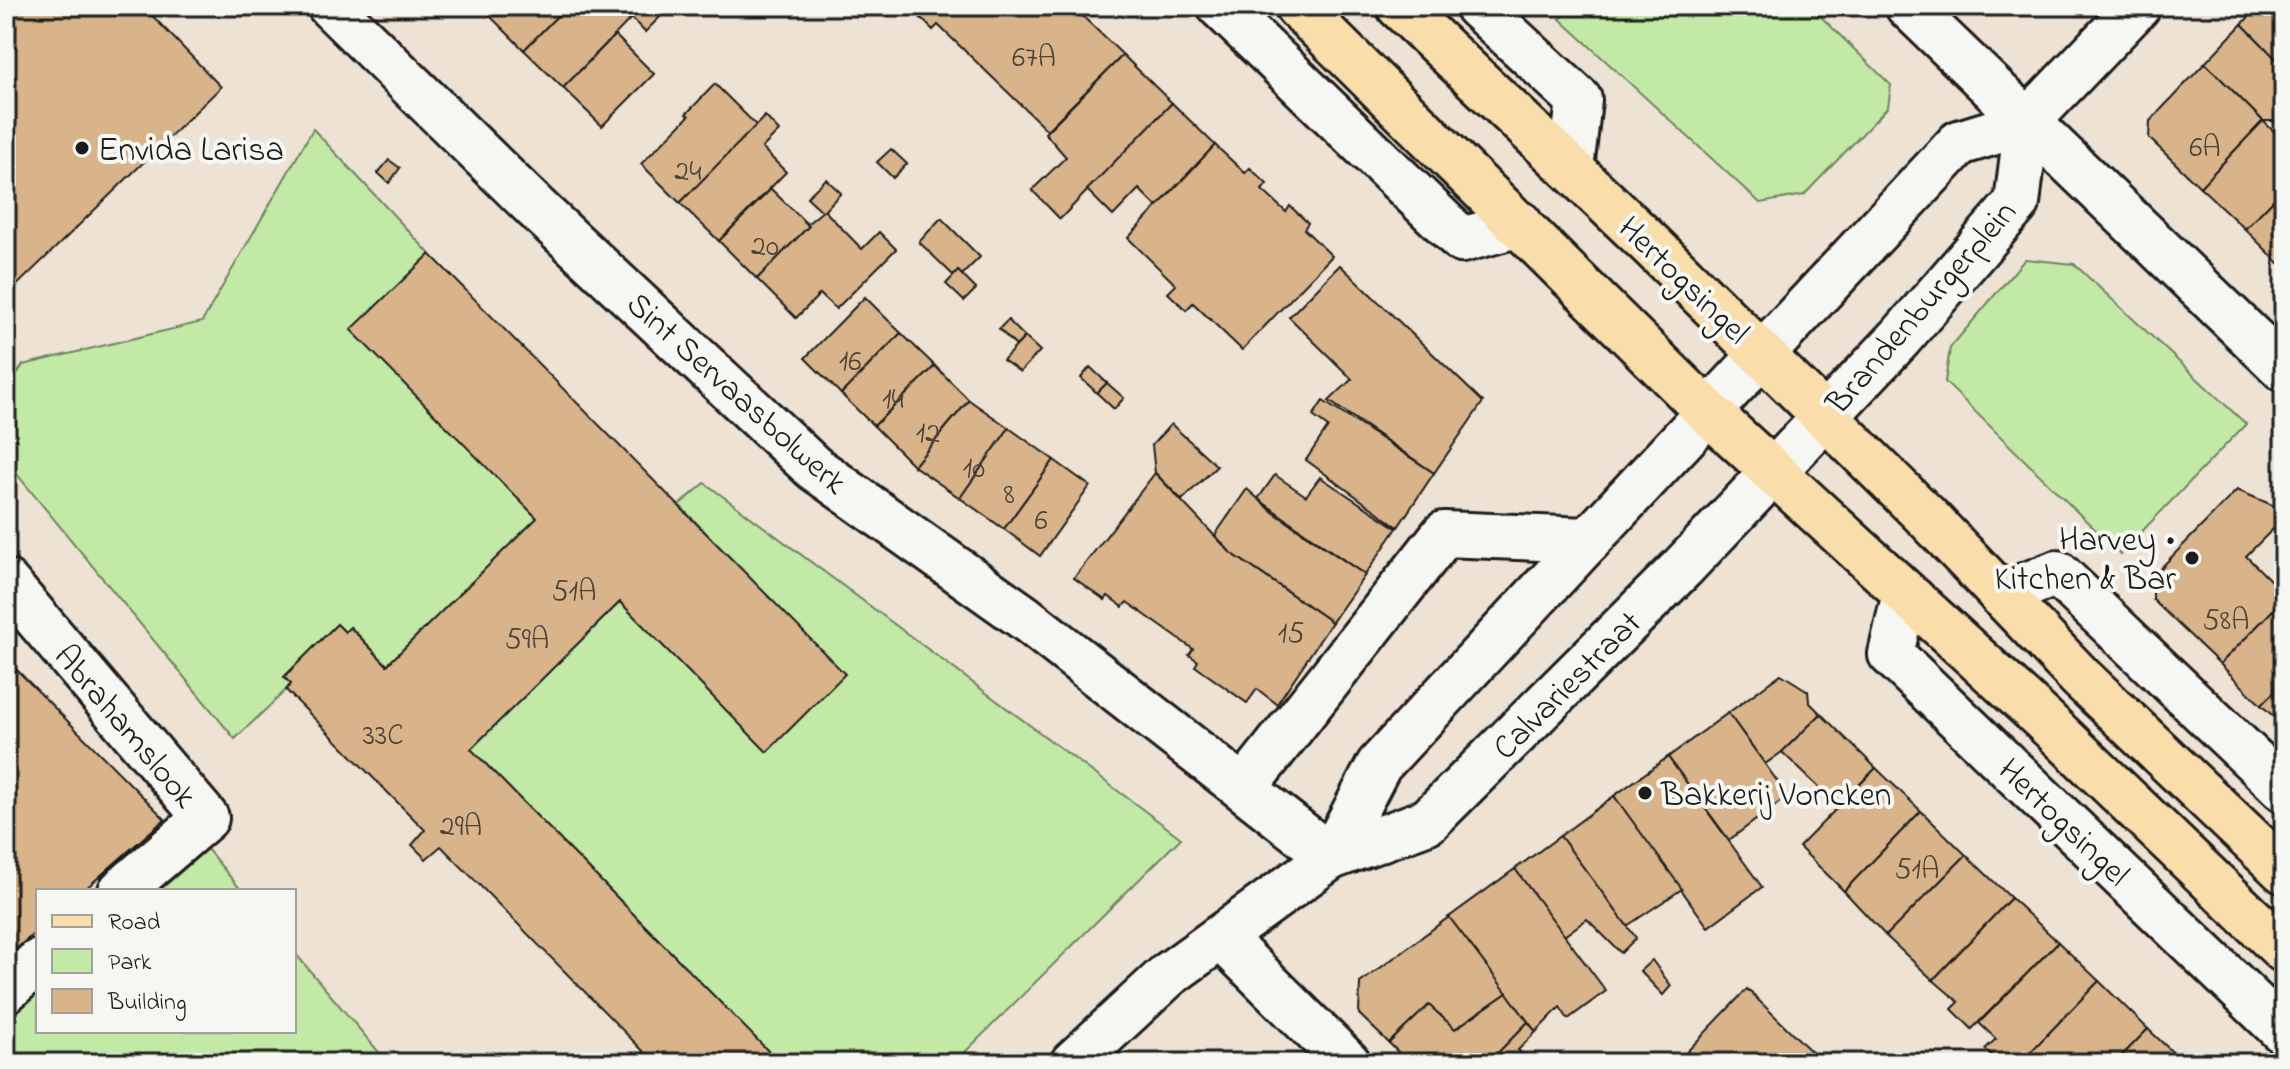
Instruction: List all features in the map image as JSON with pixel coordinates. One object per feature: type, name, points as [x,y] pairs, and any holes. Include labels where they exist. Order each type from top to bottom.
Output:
[{"type":"main road","name":"Hertogsingel","points":[[1297,6],[1708,412],[2043,719],[2284,950]]},
{"type":"main road","name":"Hertogsingel","points":[[1399,6],[1762,354],[1929,519],[2081,678],[2284,871]]},
{"type":"street","name":"Sint Servaasbolwerk","points":[[330,6],[536,208],[814,468],[1025,618],[1331,857]]},
{"type":"street","points":[[1220,6],[1462,240],[1520,224]]},
{"type":"street","points":[[1477,6],[1579,100],[1571,168]]},
{"type":"street","points":[[1908,6],[2284,369]]},
{"type":"street","points":[[1708,412],[1959,143],[2027,122],[2138,6]]},
{"type":"street","name":"Brandenburgerplein","points":[[1774,471],[1900,338],[2017,203],[2027,122]]},
{"type":"street","name":"Calvariestraat","points":[[1331,857],[1379,765],[1708,412]]},
{"type":"street","name":"Calvariestraat","points":[[1073,1063],[1168,975],[1331,857],[1428,821],[1682,568],[1774,471]]},
{"type":"street","points":[[1244,788],[1444,534],[1589,540]]},
{"type":"street","points":[[2001,595],[2057,573],[2284,789]]},
{"type":"street","name":"Abrahamslook","points":[[6,582],[206,818],[123,889]]},
{"type":"street","name":"Hertogsingel","points":[[1905,593],[1891,654],[2284,1032]]},
{"type":"street","points":[[1221,937],[1348,1063]]},
{"type":"street","points":[[6,990],[36,964]]},
{"type":"green space","points":[[1573,6],[1810,6],[1891,85],[1888,107],[1804,195],[1760,203],[1560,19]]},
{"type":"green space","points":[[313,129],[430,254],[352,330],[537,518],[387,665],[351,627],[345,632],[337,624],[284,677],[291,684],[286,690],[235,739],[6,461],[6,391],[23,365],[202,322]]},
{"type":"green space","points":[[2025,259],[2074,264],[2246,424],[2120,554],[1945,382],[1950,348]]},
{"type":"green space","points":[[705,483],[1181,838],[954,1063],[780,1063],[471,749],[620,602],[767,751],[844,674],[679,505]]},
{"type":"green space","points":[[207,849],[240,889],[161,889]]},
{"type":"green space","points":[[296,954],[388,1063],[6,1063],[6,1004],[36,978],[36,1033],[296,1033]]},
{"type":"building","name":"Envida Larisa","points":[[6,6],[143,6],[221,87],[6,296]]},
{"type":"building","points":[[496,6],[567,6],[524,50],[488,14]]},
{"type":"building","points":[[567,6],[643,6],[563,88],[524,50]]},
{"type":"building","points":[[643,6],[655,6],[663,14],[645,32],[631,18]]},
{"type":"building","points":[[909,6],[1072,6],[1123,55],[1047,130],[938,25],[933,30]]},
{"type":"building","points":[[2259,6],[2284,6],[2284,67],[2242,24]]},
{"type":"building","points":[[2242,24],[2284,67],[2284,121],[2263,121],[2205,63]]},
{"type":"building","points":[[615,35],[654,74],[602,126],[563,88]]},
{"type":"building","points":[[1123,55],[1172,103],[1060,219],[1032,190],[1066,157],[1045,133]]},
{"type":"building","points":[[2205,63],[2263,121],[2200,187],[2149,138],[2150,121]]},
{"type":"building","points":[[715,84],[757,126],[680,203],[641,164],[689,116],[686,114]]},
{"type":"building","points":[[1172,103],[1215,145],[1157,207],[1139,189],[1113,216],[1087,190]]},
{"type":"building","points":[[765,116],[779,131],[762,148],[786,172],[719,241],[680,203]]},
{"type":"building","points":[[2263,121],[2284,141],[2284,189],[2245,229],[2200,187]]},
{"type":"building","points":[[1215,145],[1245,173],[1250,168],[1267,184],[1262,190],[1286,212],[1290,206],[1308,223],[1304,229],[1332,256],[1242,350],[1193,303],[1186,310],[1168,293],[1176,285],[1128,238]]},
{"type":"building","points":[[891,149],[907,164],[893,178],[877,162]]},
{"type":"building","points":[[389,160],[400,168],[389,183],[378,173]]},
{"type":"building","points":[[826,179],[841,193],[823,212],[807,197]]},
{"type":"building","points":[[771,189],[809,226],[757,279],[719,241]]},
{"type":"building","points":[[2284,189],[2284,268],[2245,229]]},
{"type":"building","points":[[824,210],[862,249],[879,232],[896,249],[836,309],[820,294],[796,318],[757,279],[809,226],[807,224]]},
{"type":"building","points":[[941,218],[980,257],[962,275],[958,271],[954,276],[919,242]]},
{"type":"building","points":[[430,254],[845,674],[767,752],[620,602],[471,749],[780,1063],[655,1063],[441,846],[426,859],[412,845],[425,830],[286,690],[291,684],[284,677],[337,624],[345,632],[350,627],[387,665],[537,518],[351,330]]},
{"type":"building","points":[[1340,265],[1483,402],[1434,473],[1329,401],[1352,379],[1289,317]]},
{"type":"building","points":[[958,271],[976,289],[964,301],[946,284]]},
{"type":"building","points":[[865,297],[901,333],[841,394],[805,358]]},
{"type":"building","points":[[1008,320],[1025,337],[1016,346],[999,329]]},
{"type":"building","points":[[901,333],[935,366],[874,426],[841,394]]},
{"type":"building","points":[[1025,337],[1040,351],[1020,372],[1003,360]]},
{"type":"building","points":[[935,366],[969,400],[914,466],[874,426]]},
{"type":"building","points":[[1090,367],[1107,383],[1097,393],[1081,378]]},
{"type":"building","points":[[1107,383],[1124,398],[1114,409],[1097,393]]},
{"type":"building","points":[[969,400],[1009,428],[960,498],[914,466]]},
{"type":"building","points":[[1323,401],[1434,473],[1398,527],[1306,460],[1328,427],[1313,416]]},
{"type":"building","points":[[1171,424],[1217,466],[1182,500],[1155,473],[1152,445]]},
{"type":"building","points":[[1009,428],[1054,460],[1004,529],[960,498]]},
{"type":"building","points":[[1054,460],[1090,486],[1040,556],[1004,529]]},
{"type":"building","points":[[1155,473],[1230,552],[1332,622],[1277,704],[1257,689],[1247,703],[1195,666],[1198,661],[1189,655],[1193,649],[1127,602],[1123,607],[1108,596],[1105,600],[1074,578]]},
{"type":"building","points":[[1275,475],[1306,496],[1320,477],[1397,528],[1365,575],[1258,499]]},
{"type":"building","points":[[1247,489],[1273,512],[1365,575],[1332,622],[1230,552],[1215,535]]},
{"type":"building","points":[[2237,490],[2284,510],[2284,518],[2246,556],[2284,594],[2284,599],[2220,664],[2153,600],[2153,576]]},
{"type":"building","points":[[2284,599],[2284,682],[2261,705],[2220,664]]},
{"type":"building","points":[[6,659],[165,819],[85,889],[36,889],[36,932],[6,958]]},
{"type":"building","points":[[1781,674],[1808,691],[1809,702],[1821,714],[1765,764],[1728,713]]},
{"type":"building","points":[[2284,682],[2284,726],[2261,705]]},
{"type":"building","points":[[1728,713],[1788,796],[1729,840],[1668,757]]},
{"type":"building","points":[[1821,714],[1876,768],[1838,806],[1782,752]]},
{"type":"building","points":[[1668,757],[1762,887],[1708,927],[1614,796]]},
{"type":"building","points":[[1876,768],[1921,811],[1844,891],[1799,847]]},
{"type":"building","points":[[1614,796],[1682,889],[1627,926],[1560,836]]},
{"type":"building","points":[[1921,811],[1966,855],[1886,936],[1844,891]]},
{"type":"building","points":[[1560,836],[1636,938],[1621,953],[1587,919],[1564,936],[1515,869]]},
{"type":"building","points":[[1966,855],[2011,898],[1933,980],[1886,936]]},
{"type":"building","points":[[1515,869],[1606,991],[1568,1019],[1560,1007],[1536,1032],[1449,917]]},
{"type":"building","points":[[2011,898],[2058,942],[1972,1029],[1952,1009],[1959,1002],[1933,980]]},
{"type":"building","points":[[1449,917],[1507,993],[1455,1029],[1429,1005],[1389,1043],[1359,1014],[1360,983]]},
{"type":"building","points":[[2058,942],[2099,981],[2020,1063],[2001,1063],[1985,1049],[1996,1039],[1979,1023]]},
{"type":"building","points":[[1652,960],[1671,986],[1663,995],[1640,971]]},
{"type":"building","points":[[2099,981],[2148,1029],[2115,1063],[2026,1063],[2023,1060]]},
{"type":"building","points":[[1747,989],[1823,1063],[1676,1063]]},
{"type":"building","points":[[1507,993],[1528,1022],[1488,1063],[1409,1063],[1389,1043],[1429,1005],[1455,1029]]},
{"type":"building","points":[[1528,1022],[1536,1032],[1518,1050],[1532,1063],[1488,1063]]},
{"type":"building","points":[[2148,1029],[2184,1063],[2115,1063]]},
{"type":"place","name":"Envida Larisa","points":[[82,148]]},
{"type":"place","name":"Harvey • Kitchen & Bar","points":[[2192,558]]},
{"type":"place","name":"Bakkerij Voncken","points":[[1645,793]]}]
